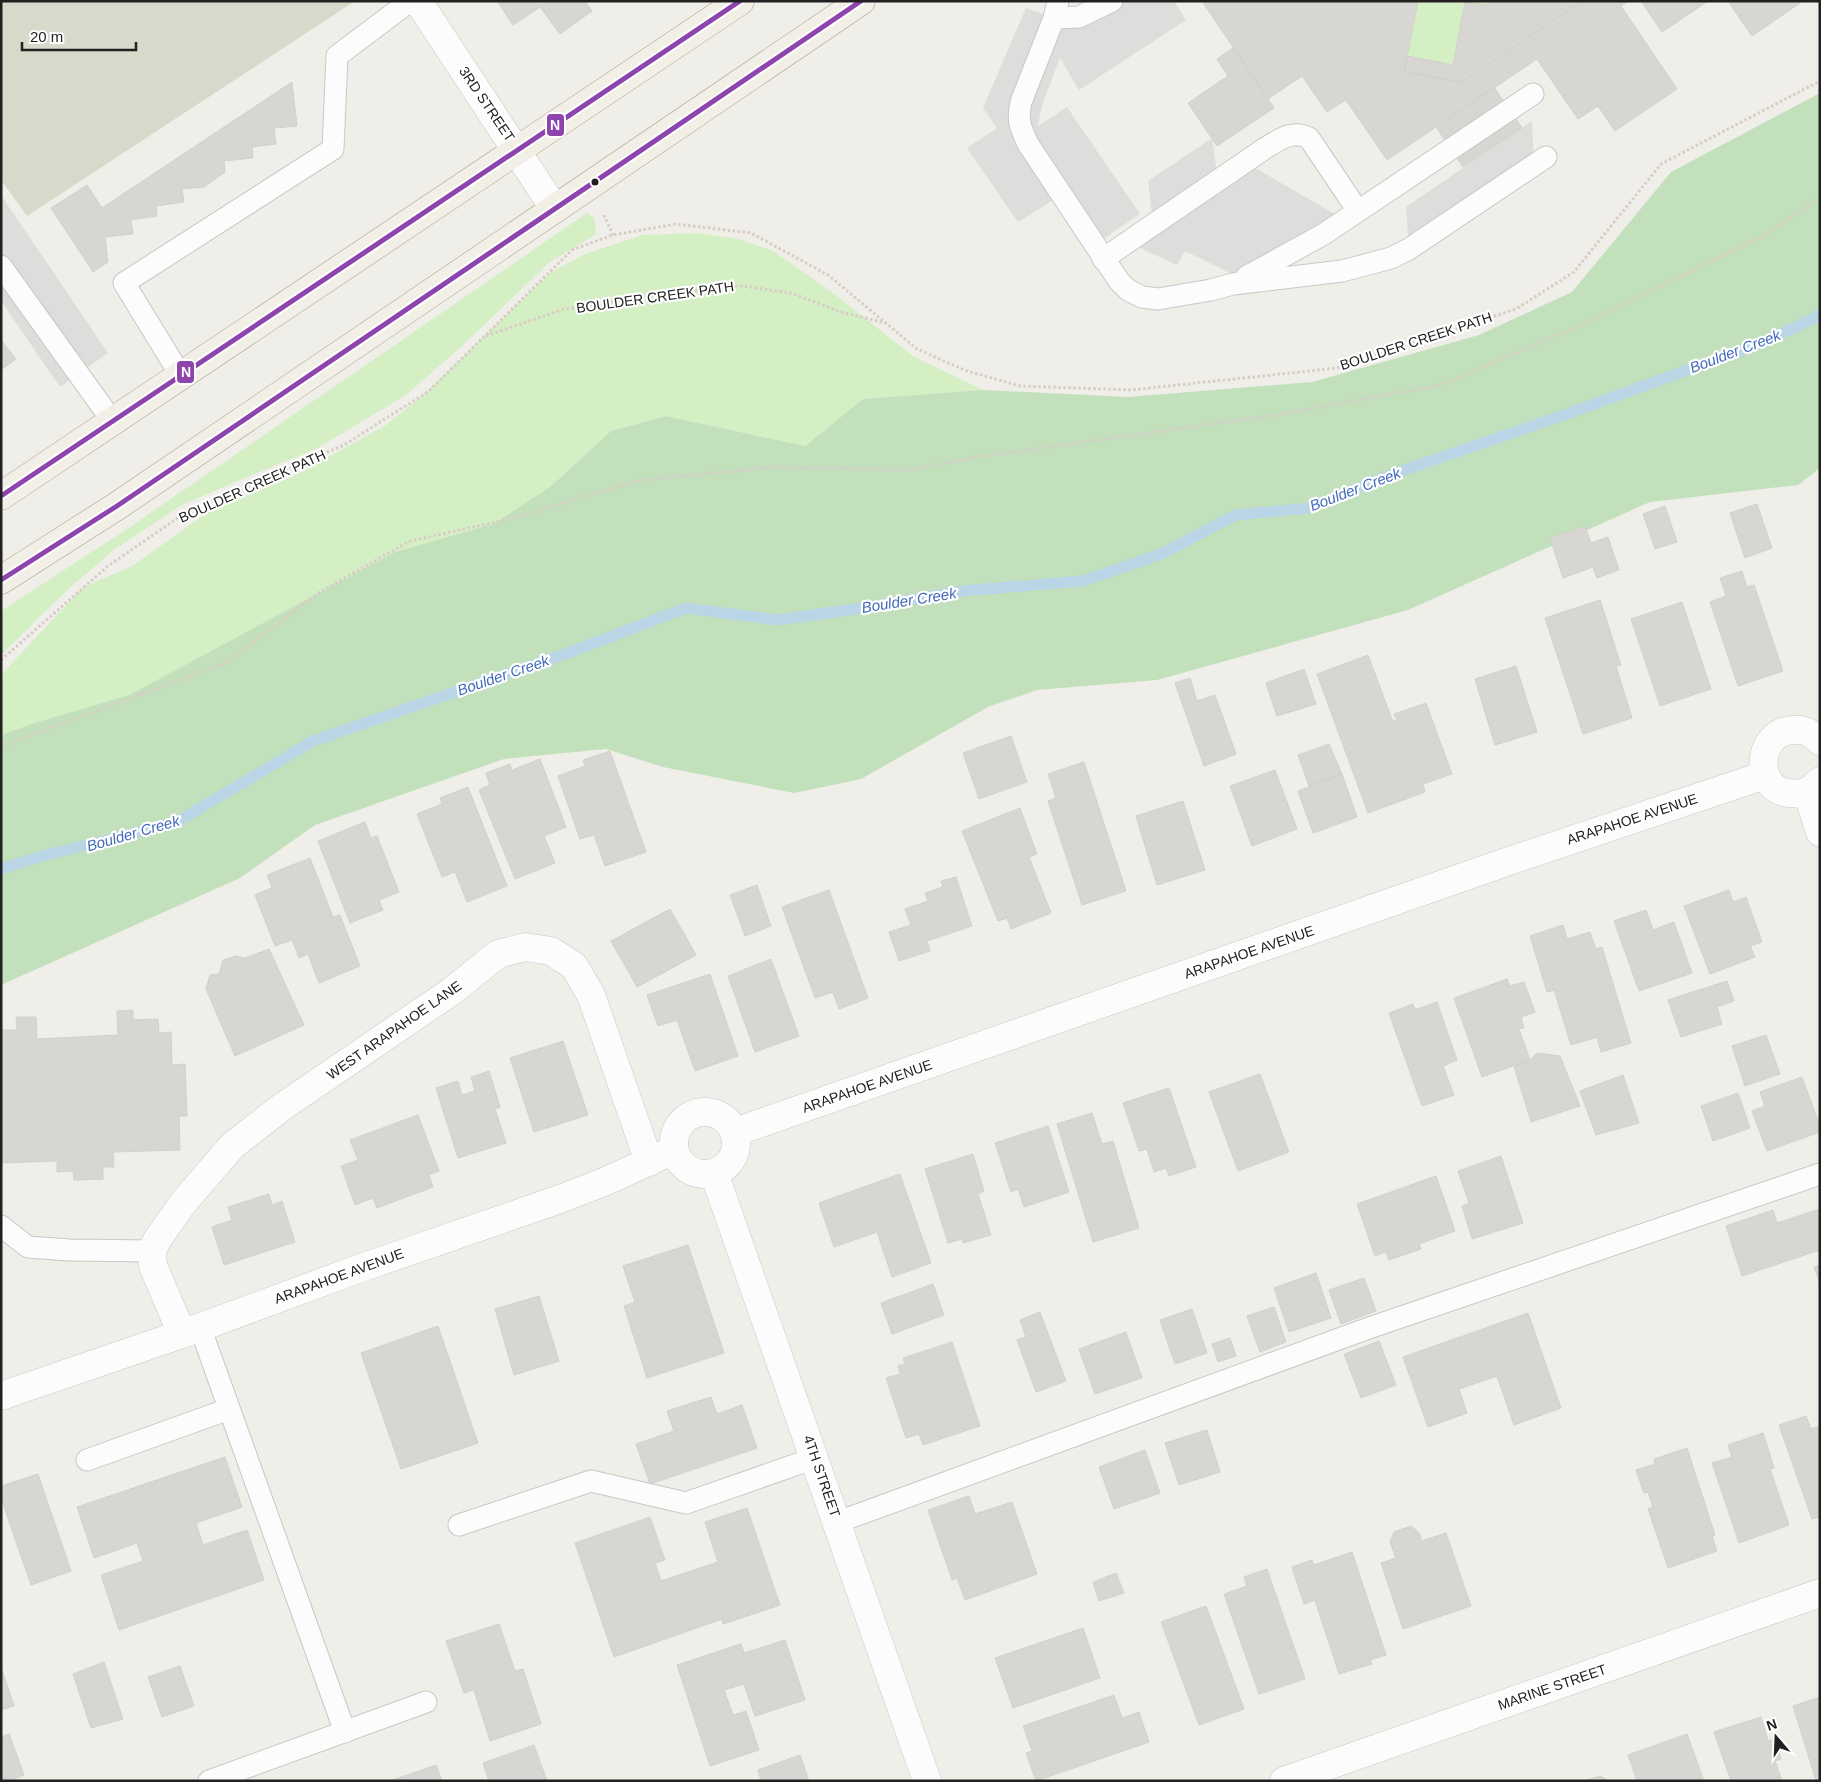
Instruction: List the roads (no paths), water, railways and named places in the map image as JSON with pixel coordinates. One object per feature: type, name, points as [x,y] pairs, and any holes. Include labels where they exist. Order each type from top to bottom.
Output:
[{"type":"main road","points":[[1,496],[740,1]]},
{"type":"main road","points":[[1,580],[117,506],[861,1]]},
{"type":"street","name":"3RD STREET","points":[[418,1],[554,208]]},
{"type":"street","points":[[1820,741],[1812,734],[1802,730],[1788,730],[1778,734],[1769,742],[1764,752],[1763,764],[1765,775],[1769,782],[1785,793],[1797,794],[1813,786],[1820,832]]},
{"type":"street","name":"ARAPAHOE AVENUE","points":[[735,1132],[1496,865],[1765,775]]},
{"type":"street","name":"WEST ARAPAHOE LANE","points":[[152,1251],[157,1240],[182,1203],[232,1146],[282,1107],[452,991],[498,954],[525,947],[551,952],[574,966],[591,994],[649,1162]]},
{"type":"street","points":[[705,1111],[715,1113],[723,1117],[735,1132],[736,1142],[733,1157],[724,1168],[714,1173],[702,1174],[690,1170],[680,1161],[674,1150],[676,1131],[688,1116],[696,1113],[705,1111]]},
{"type":"street","name":"ARAPAHOE AVENUE","points":[[1,1396],[191,1331],[358,1269],[560,1199],[674,1150]]},
{"type":"street","name":"4TH STREET","points":[[714,1173],[838,1522],[927,1781]]},
{"type":"street","points":[[152,1251],[153,1266],[191,1331]]},
{"type":"street","name":"MARINE STREET","points":[[1284,1781],[1820,1593]]},
{"type":"lane","points":[[181,376],[124,283],[333,149],[337,56],[410,1]]},
{"type":"lane","points":[[1112,1],[1099,9],[1079,17],[1056,10],[1021,102],[1018,117],[1028,144],[1103,259],[1128,290],[1142,297],[1158,299],[1211,290],[1233,284],[1342,271],[1391,258],[1409,249],[1546,156]]},
{"type":"lane","points":[[1233,284],[1266,268],[1315,239],[1533,94]]},
{"type":"lane","points":[[1103,259],[1264,149],[1291,135],[1301,134],[1309,138],[1358,211]]},
{"type":"lane","points":[[1,266],[113,422]]},
{"type":"lane","points":[[838,1522],[1368,1328],[1820,1174]]},
{"type":"lane","points":[[1,1226],[28,1247],[70,1250],[152,1251]]},
{"type":"lane","points":[[191,1331],[229,1409],[345,1732]]},
{"type":"lane","points":[[86,1460],[229,1409]]},
{"type":"lane","points":[[459,1525],[591,1481],[686,1502],[815,1458]]},
{"type":"lane","points":[[209,1781],[426,1702]]},
{"type":"waterway","name":"Boulder Creek","points":[[1,869],[35,858],[177,822],[313,741],[565,654],[686,608],[778,620],[962,591],[1083,581],[1161,554],[1236,515],[1309,508],[1390,475],[1564,415],[1767,341],[1820,315]]}]
